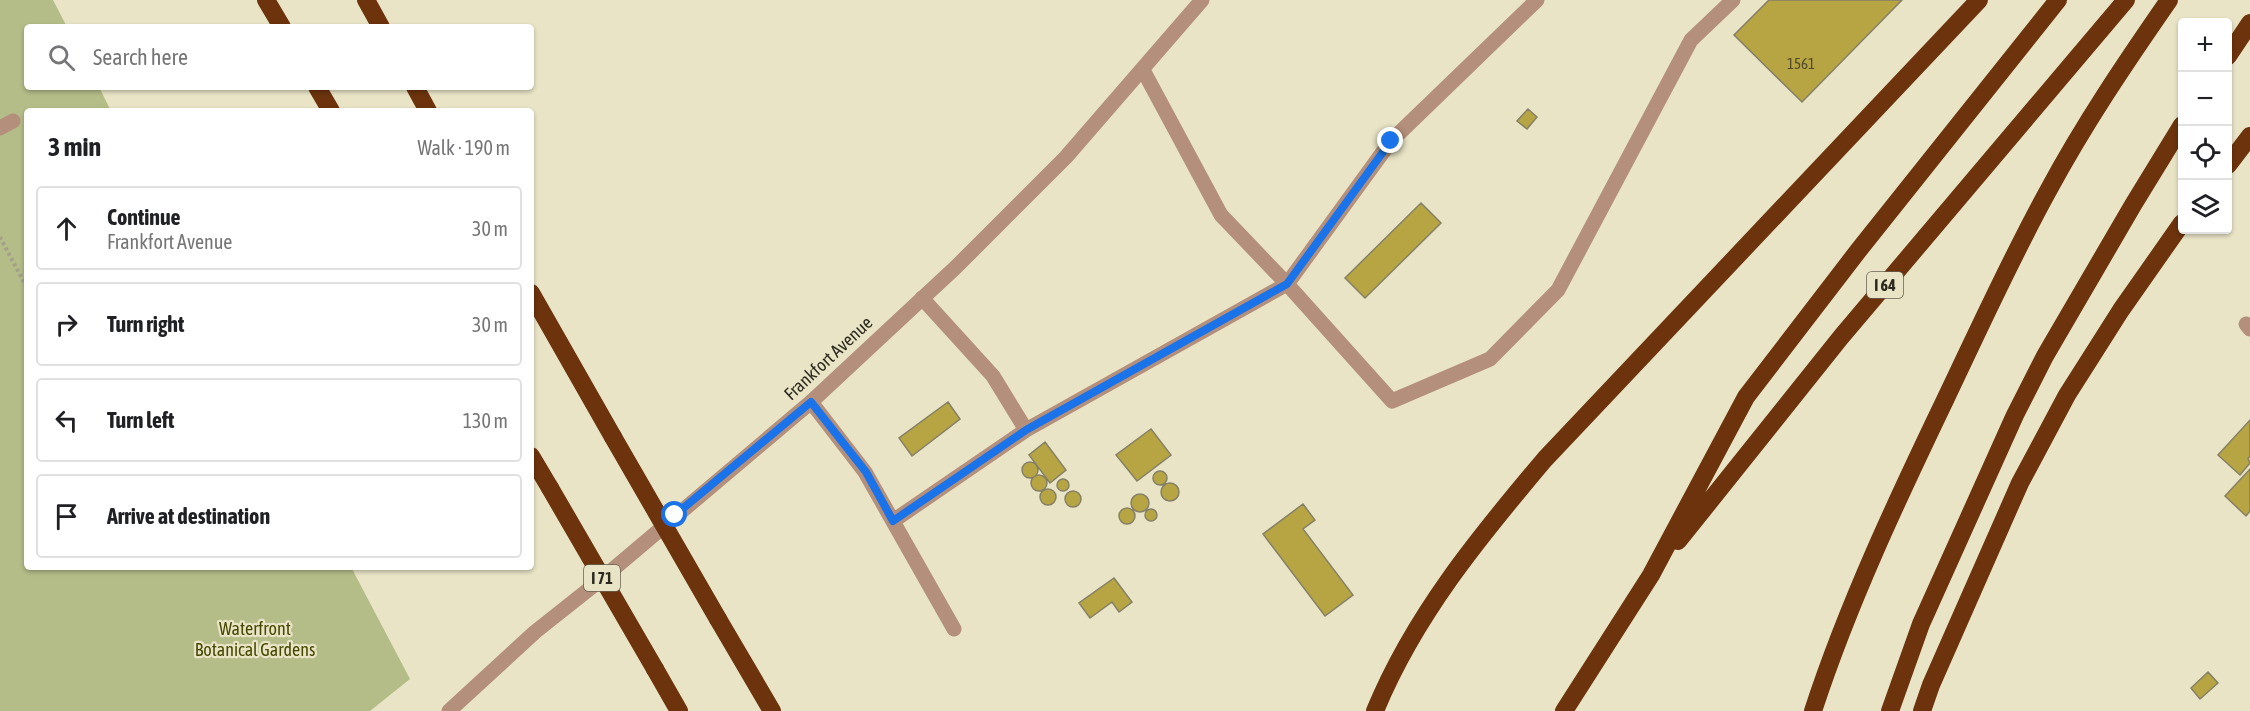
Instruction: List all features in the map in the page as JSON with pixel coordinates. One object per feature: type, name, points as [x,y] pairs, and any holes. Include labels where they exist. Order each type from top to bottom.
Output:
[{"type":"highway","points":[[266,0],[280,24]]},
{"type":"highway","points":[[366,0],[379,24]]},
{"type":"highway","points":[[1375,711],[1385,686],[1415,632],[1441,590],[1488,526],[1545,459],[1979,0]]},
{"type":"highway","points":[[1651,575],[1746,397],[1858,251],[2058,0]]},
{"type":"highway","name":"I 64","points":[[1564,711],[1651,575],[1849,328],[2126,0]]},
{"type":"highway","points":[[1814,711],[1827,671],[1853,608],[1926,440],[2048,191],[2116,76],[2169,0]]},
{"type":"highway","points":[[2232,50],[2250,23]]},
{"type":"highway","points":[[319,90],[329,108]]},
{"type":"highway","points":[[417,90],[426,108]]},
{"type":"highway","points":[[1890,711],[1921,624],[2015,416],[2045,356],[2181,126]]},
{"type":"highway","points":[[2232,160],[2250,136]]},
{"type":"highway","points":[[1922,711],[1931,685],[2020,483],[2067,395],[2121,309],[2178,229]]},
{"type":"highway","points":[[534,298],[772,711]]},
{"type":"highway","name":"I 71","points":[[534,461],[679,711]]},
{"type":"street","name":"Frankfort Avenue","points":[[449,711],[535,632],[598,582],[811,402],[922,298],[1066,158],[1202,0]]},
{"type":"street","points":[[893,521],[1026,430],[1287,284],[1391,141],[1537,0]]},
{"type":"street","points":[[1143,70],[1221,215],[1287,284],[1392,401],[1490,359],[1558,290],[1692,40],[1733,0]]},
{"type":"street","points":[[922,298],[993,376],[1026,430]]},
{"type":"street","points":[[811,402],[866,472],[954,629]]},
{"type":"path","points":[[0,237],[24,282]]},
{"type":"green space","name":"Waterfront Botanical Gardens","points":[[0,0],[53,0],[65,24],[24,24],[24,90],[100,90],[110,108],[24,108],[24,570],[353,570],[410,679],[370,711],[0,711]]},
{"type":"building","points":[[1769,0],[1902,0],[1802,102],[1734,35]]},
{"type":"building","points":[[1528,109],[1537,117],[1527,129],[1517,121]]},
{"type":"building","points":[[1421,203],[1441,223],[1365,298],[1345,278]]},
{"type":"building","points":[[948,402],[960,419],[912,456],[899,438]]},
{"type":"building","points":[[2250,420],[2250,457],[2248,458],[2250,463],[2240,475],[2218,455]]},
{"type":"building","points":[[1151,429],[1171,455],[1137,481],[1116,455]]},
{"type":"building","points":[[1045,442],[1066,470],[1050,483],[1029,455]]},
{"type":"building","points":[[1030,462],[1038,470],[1030,478],[1022,470]]},
{"type":"building","points":[[2250,469],[2250,511],[2246,516],[2225,496]]},
{"type":"building","points":[[1157,471],[1163,471],[1167,478],[1163,485],[1157,485],[1153,481],[1153,475]]},
{"type":"building","points":[[1039,475],[1047,483],[1039,491],[1031,483]]},
{"type":"building","points":[[1063,479],[1069,485],[1063,491],[1057,485]]},
{"type":"building","points":[[1170,483],[1176,486],[1179,492],[1176,498],[1170,501],[1164,498],[1161,492],[1164,486]]},
{"type":"building","points":[[1048,489],[1056,497],[1048,505],[1040,497]]},
{"type":"building","points":[[1070,491],[1076,491],[1081,499],[1079,505],[1070,507],[1065,502],[1065,496]]},
{"type":"building","points":[[1140,494],[1146,497],[1149,503],[1146,509],[1140,512],[1134,509],[1131,503],[1134,497]]},
{"type":"building","points":[[1303,504],[1315,520],[1303,529],[1353,595],[1325,616],[1263,534]]},
{"type":"building","points":[[1124,508],[1130,508],[1135,516],[1133,522],[1124,524],[1119,519],[1119,513]]},
{"type":"building","points":[[1153,509],[1156,510],[1156,520],[1149,521],[1146,520],[1145,513],[1146,510]]},
{"type":"building","points":[[1114,578],[1132,602],[1119,612],[1112,602],[1090,618],[1079,603]]},
{"type":"building","points":[[2208,672],[2218,683],[2200,699],[2191,688]]},
{"type":"route","points":[[675,515],[811,402],[866,472],[893,521],[1026,430],[1287,284],[1391,141]]}]
